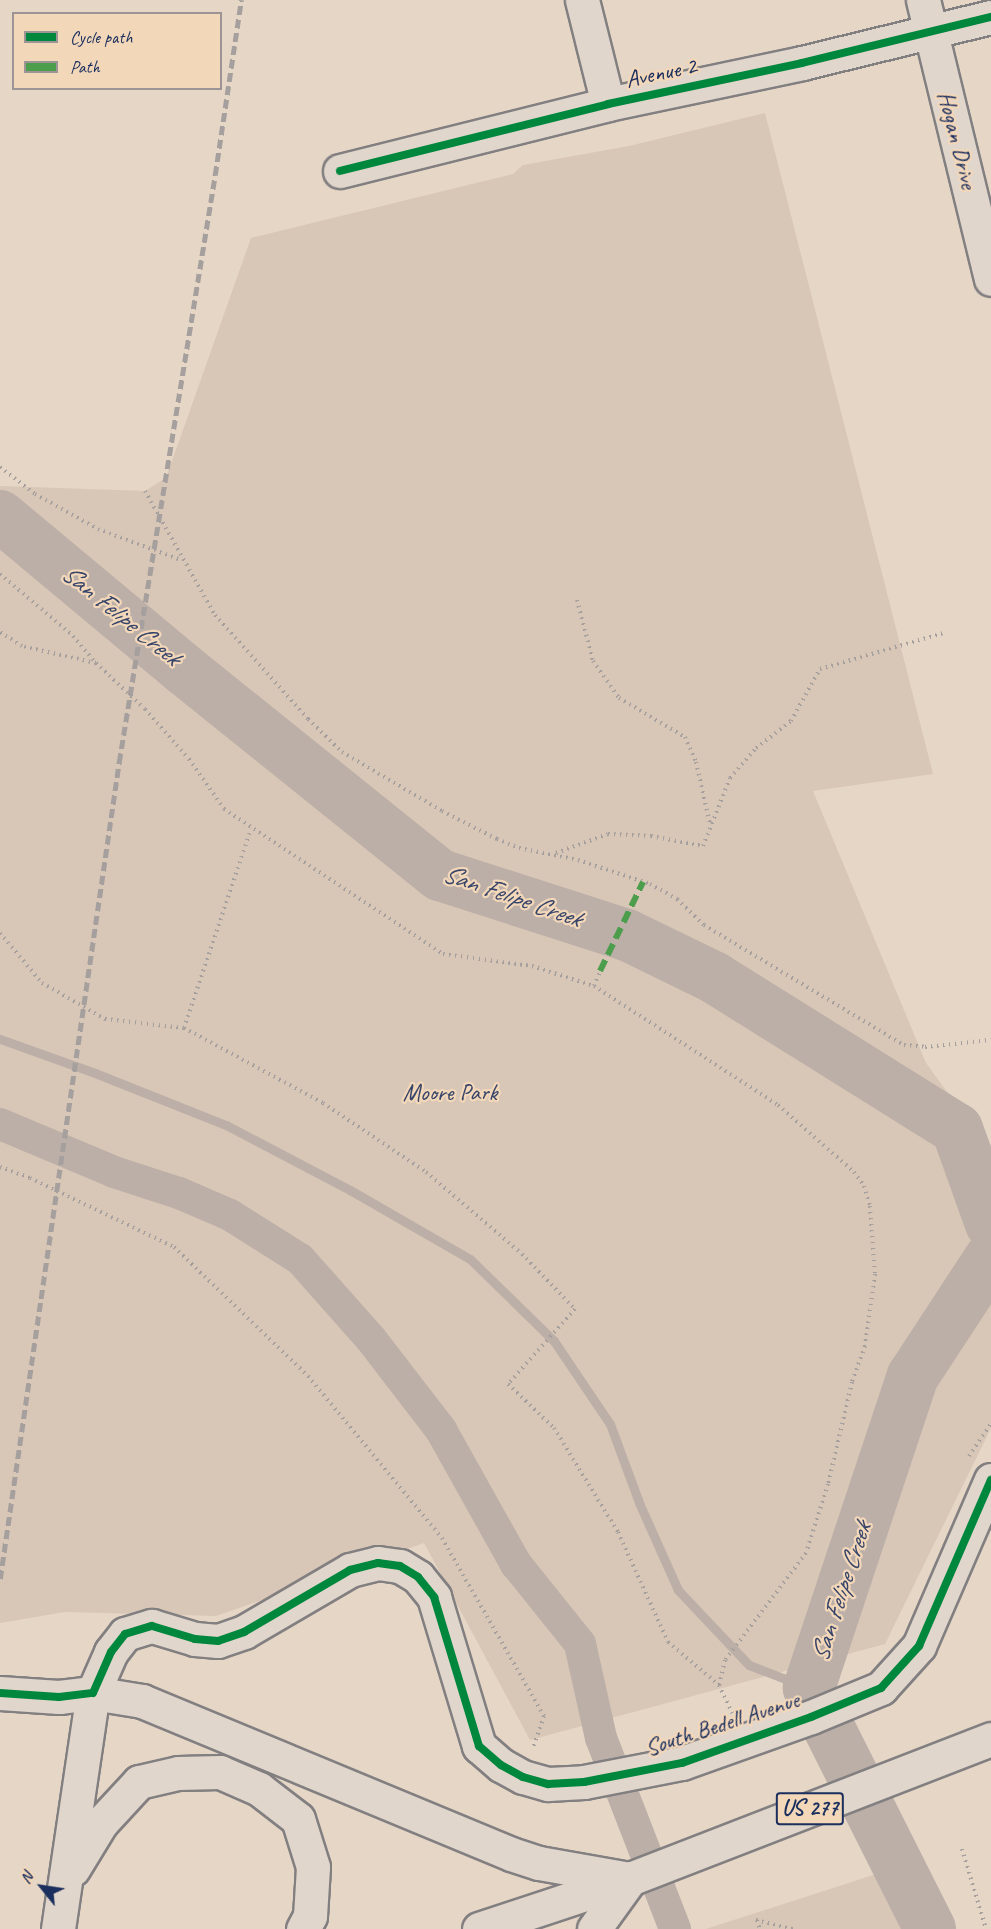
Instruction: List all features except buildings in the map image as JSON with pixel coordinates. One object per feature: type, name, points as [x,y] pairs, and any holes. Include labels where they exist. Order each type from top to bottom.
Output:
[{"type":"street","points":[[582,0],[608,104]]},
{"type":"street","name":"Hogan Drive","points":[[923,0],[991,279]]},
{"type":"street","name":"Avenue 2","points":[[340,171],[608,104],[991,17]]},
{"type":"street","name":"South Bedell Avenue","points":[[58,1929],[93,1693],[111,1652],[125,1634],[152,1626],[195,1639],[218,1641],[244,1632],[350,1569],[378,1563],[400,1566],[418,1577],[434,1597],[479,1746],[501,1765],[523,1777],[548,1784],[584,1782],[682,1763],[811,1717],[881,1688],[919,1646],[991,1480]]},
{"type":"street","points":[[0,1693],[59,1697],[93,1693],[142,1701],[511,1854],[539,1863],[630,1879],[594,1929]]},
{"type":"street","name":"US 277","points":[[479,1929],[630,1879],[991,1739]]},
{"type":"street","points":[[65,1880],[101,1823],[139,1782],[178,1773],[220,1772],[259,1788],[298,1819],[313,1867],[310,1916],[303,1929]]},
{"type":"path","points":[[0,467],[35,494],[98,529],[181,560]]},
{"type":"path","points":[[145,491],[181,560],[214,615],[308,719],[342,752],[442,812],[497,839],[519,848],[554,854],[650,884],[677,899],[704,925],[904,1045],[925,1047],[991,1040]]},
{"type":"path","points":[[0,574],[74,636],[96,663],[146,709],[189,759],[224,808],[250,829],[443,954],[531,966],[594,986],[778,1105],[854,1172],[864,1186],[870,1206],[875,1274],[865,1346],[852,1382],[828,1484],[806,1553],[725,1660],[719,1685]]},
{"type":"path","points":[[577,600],[593,661],[619,698],[685,737],[696,762],[711,825]]},
{"type":"path","points":[[0,632],[22,646],[96,663]]},
{"type":"path","points":[[554,854],[608,834],[651,836],[703,846],[730,778],[756,748],[791,721],[820,669],[947,632]]},
{"type":"path","points":[[184,1028],[250,829]]},
{"type":"path","points":[[0,933],[42,983],[105,1018],[184,1028],[323,1102],[426,1172],[522,1254],[575,1309],[508,1384],[554,1428],[618,1532],[668,1642],[719,1685],[736,1722],[737,1742]]},
{"type":"path","points":[[594,986],[600,971]]},
{"type":"path","points":[[0,1167],[30,1178],[174,1247],[308,1376],[442,1538],[544,1716],[523,1777]]},
{"type":"path","points":[[962,1849],[986,1929]]},
{"type":"path","points":[[760,1929],[756,1920],[793,1929]]},
{"type":"green space","name":"Moore Park","points":[[765,113],[933,774],[813,791],[926,1063],[991,1152],[991,1428],[885,1644],[530,1740],[424,1543],[216,1616],[65,1612],[0,1623],[0,486],[145,491],[166,478],[251,238],[513,174],[523,165],[629,146]]},
{"type":"green space","points":[[898,1867],[913,1929],[706,1929]]},
{"type":"waterway","name":"San Felipe Creek","points":[[0,516],[186,671],[440,875],[627,935],[715,978],[957,1129],[991,1224]]},
{"type":"waterway","points":[[0,1039],[95,1073],[226,1125],[350,1190],[470,1259],[554,1341],[610,1424],[640,1505],[678,1590],[749,1665],[809,1688]]},
{"type":"waterway","points":[[0,1124],[114,1172],[179,1193],[230,1215],[300,1259],[371,1339],[441,1430],[516,1564],[580,1644],[601,1738],[675,1929]]},
{"type":"waterway","name":"San Felipe Creek","points":[[930,1929],[809,1688],[913,1376],[991,1257]]},
{"type":"railway","points":[[0,1579],[119,762],[215,175],[241,0]]},
{"type":"marked path","points":[[600,971],[643,882]]},
{"type":"cycle path","points":[[340,171],[608,104],[802,63],[991,17]]},
{"type":"cycle path","points":[[0,1693],[59,1697],[93,1693],[111,1652],[125,1634],[152,1626],[195,1639],[218,1641],[244,1632],[350,1570],[378,1563],[400,1566],[418,1577],[434,1597],[479,1746],[501,1765],[523,1777],[548,1784],[584,1782],[682,1763],[811,1717],[881,1688],[919,1646],[991,1480]]}]
